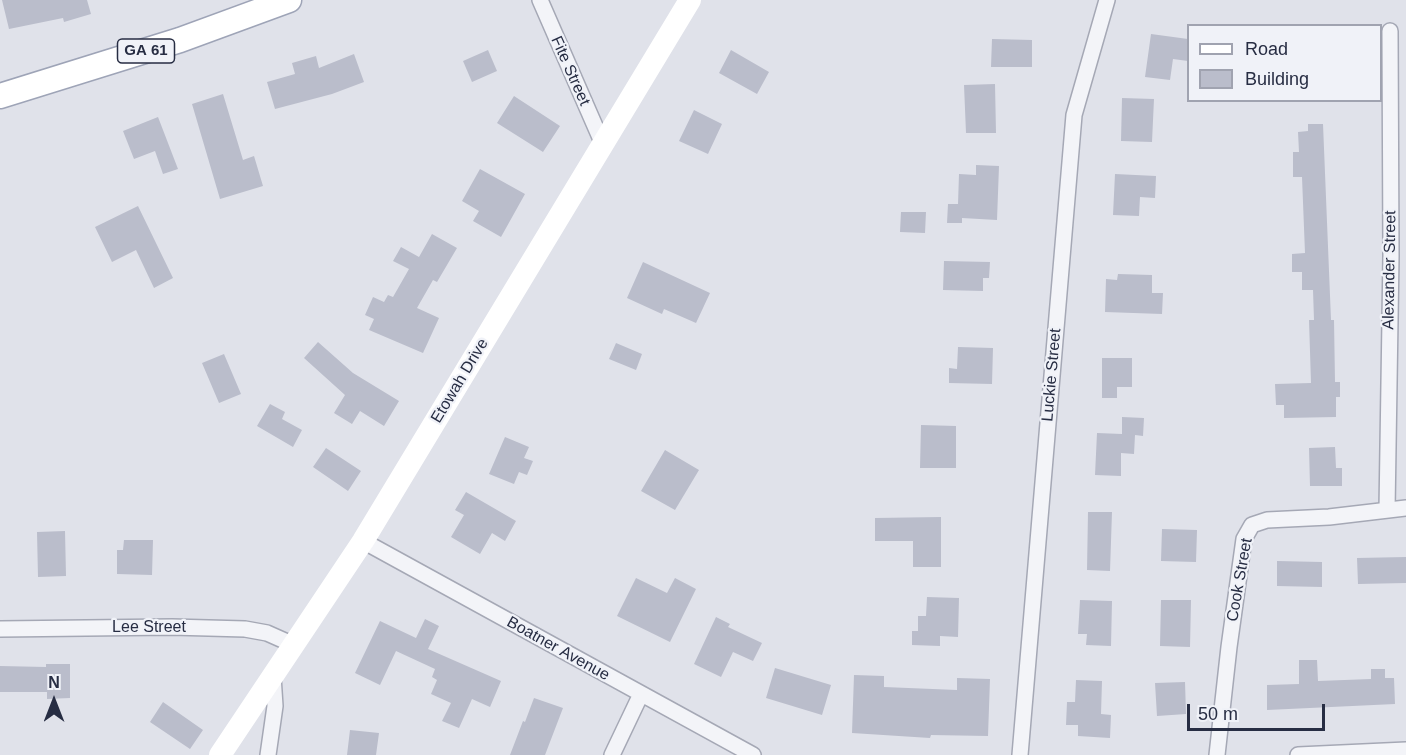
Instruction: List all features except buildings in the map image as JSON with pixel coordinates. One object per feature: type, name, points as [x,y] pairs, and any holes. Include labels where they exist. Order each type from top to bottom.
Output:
[{"type":"main road","name":"GA 61","points":[[0,96],[169,43],[290,0]]},
{"type":"street","name":"Fite Street","points":[[540,0],[602,142]]},
{"type":"street","name":"Etowah Drive","points":[[220,755],[363,542],[602,142],[690,0]]},
{"type":"street","name":"Luckie Street","points":[[1020,755],[1074,115],[1107,0]]},
{"type":"street","name":"Alexander Street","points":[[1387,510],[1399,256],[1390,31]]},
{"type":"street","name":"Cook Street","points":[[1217,755],[1244,539],[1252,525],[1267,519],[1329,517],[1406,508]]},
{"type":"street","name":"Boatner Avenue","points":[[363,542],[753,755]]},
{"type":"street","name":"Lee Street","points":[[0,629],[172,627],[245,629],[267,633],[294,645]]},
{"type":"street","points":[[268,755],[275,706],[273,676]]},
{"type":"street","points":[[612,755],[641,694]]},
{"type":"street","points":[[1298,755],[1406,750]]}]
